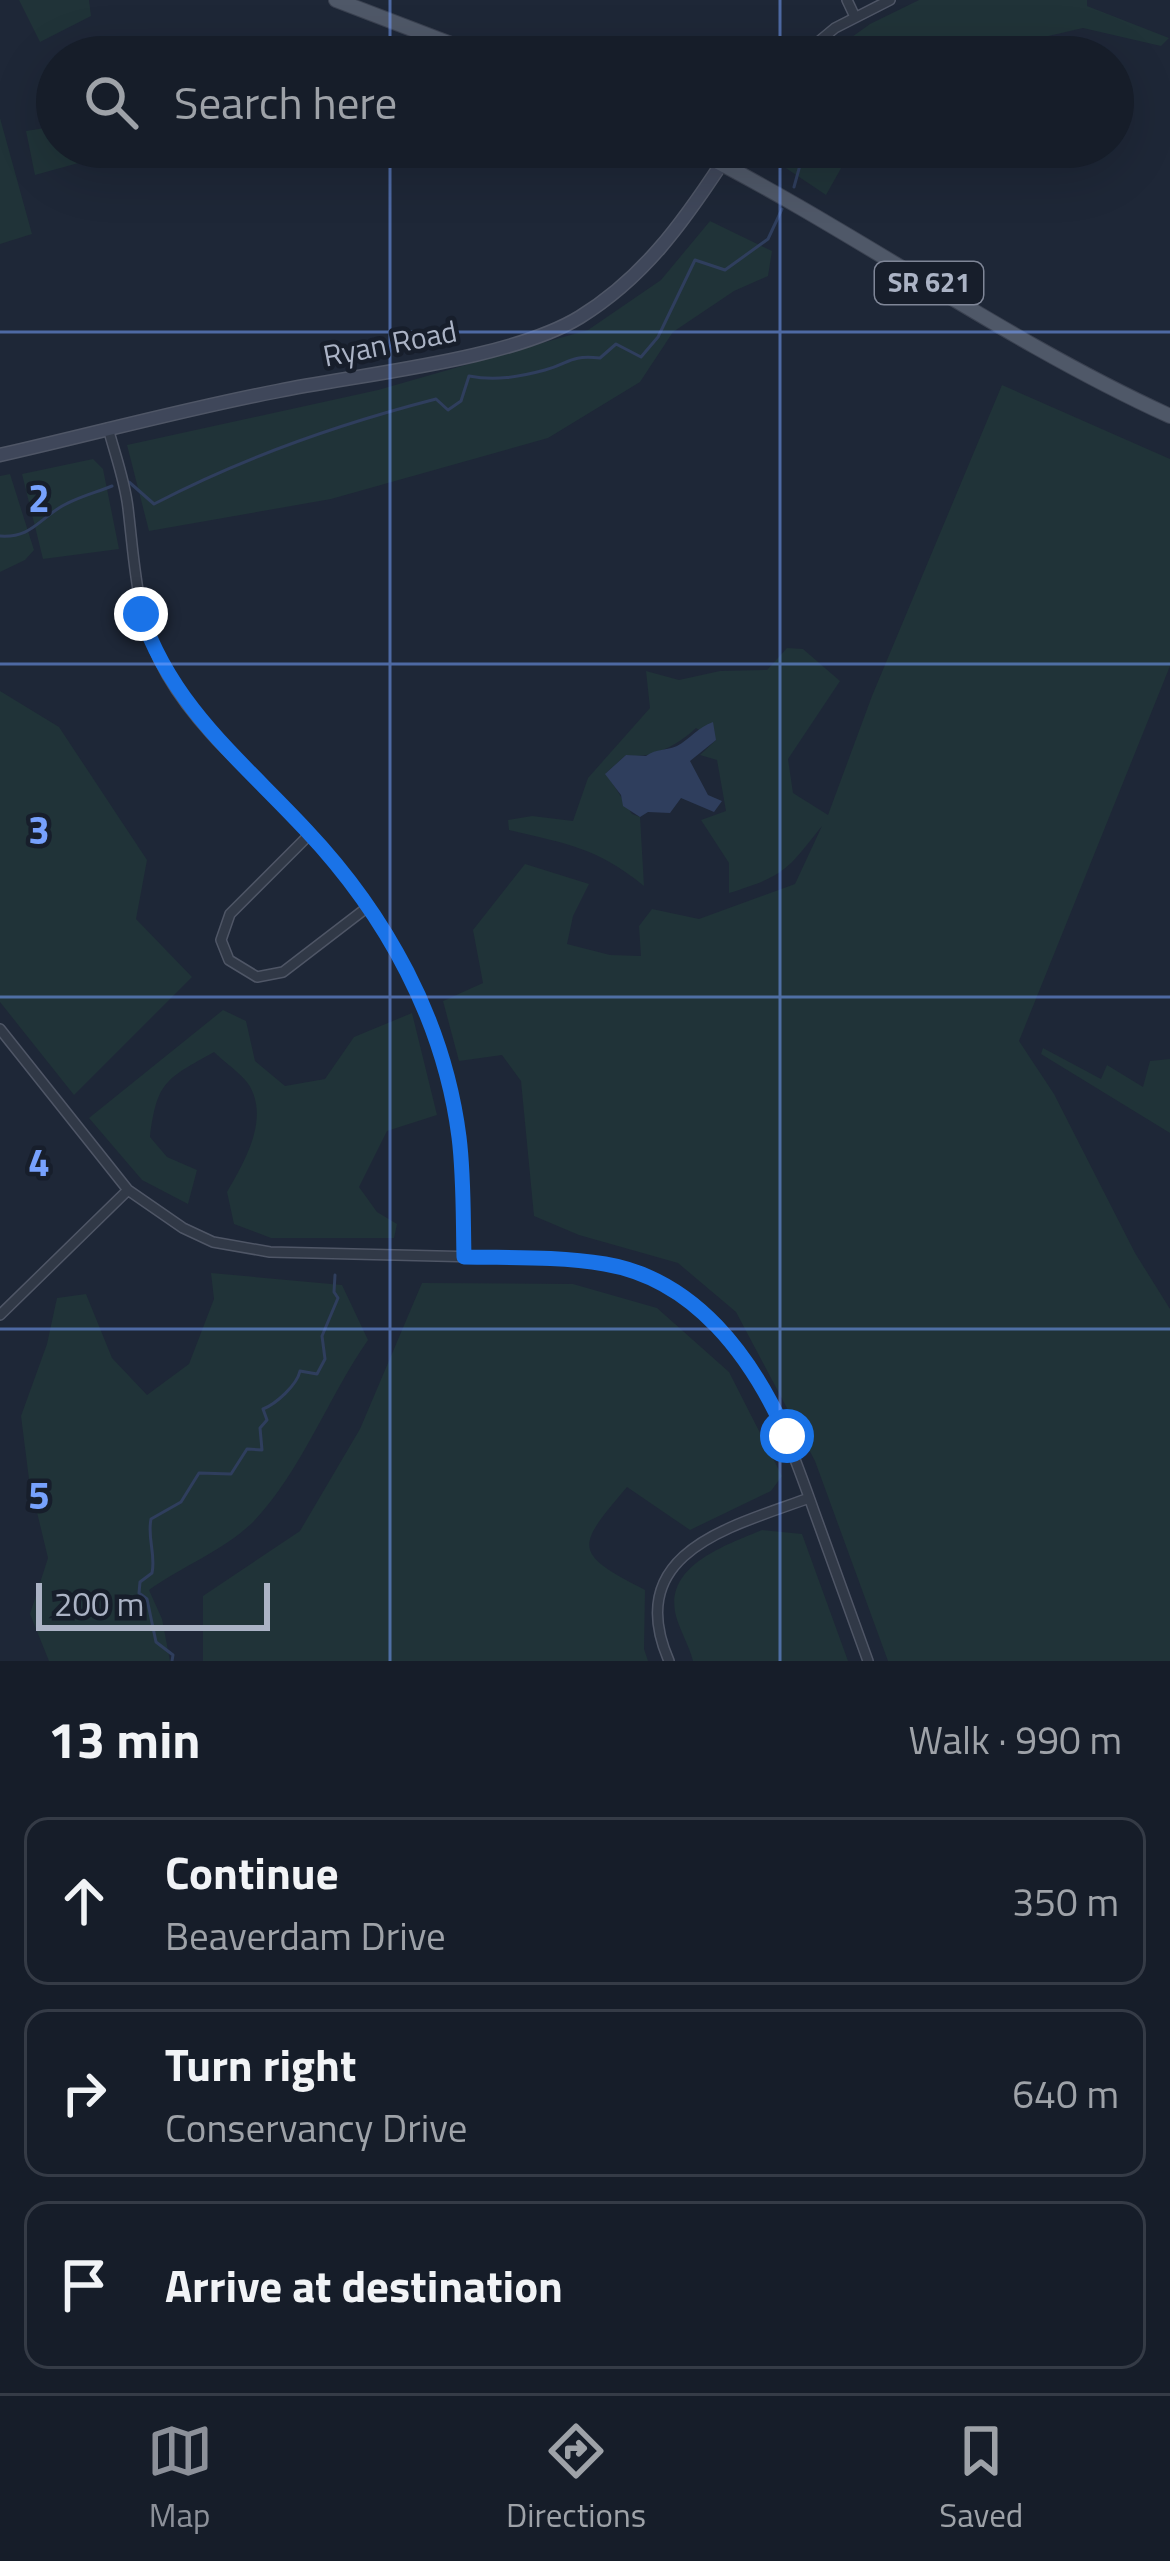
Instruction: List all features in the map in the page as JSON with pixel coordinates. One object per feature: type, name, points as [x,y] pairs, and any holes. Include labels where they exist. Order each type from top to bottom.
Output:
[{"type":"main road","points":[[337,0],[430,36]]},
{"type":"main road","name":"Ryan Road","points":[[0,454],[549,332],[577,319],[637,275],[680,226],[719,168]]},
{"type":"main road","name":"SR 621","points":[[729,168],[1052,356],[1170,416]]},
{"type":"street","points":[[847,0],[855,17]]},
{"type":"street","points":[[829,36],[890,0]]},
{"type":"street","points":[[108,428],[128,503],[141,614],[166,674],[203,727],[310,834],[368,906],[414,982],[434,1032],[459,1136],[464,1257]]},
{"type":"street","points":[[310,834],[230,914],[221,940],[229,960],[256,977],[284,972],[368,906]]},
{"type":"street","points":[[0,1029],[128,1190],[184,1228],[237,1250],[609,1264],[646,1275],[673,1290],[728,1335],[754,1370],[787,1436],[868,1661]]},
{"type":"street","points":[[0,1315],[128,1190]]},
{"type":"street","points":[[669,1661],[661,1641],[660,1607],[663,1589],[685,1552],[710,1534],[809,1498]]},
{"type":"green space","points":[[19,0],[89,0],[91,16],[52,36],[37,36]]},
{"type":"green space","points":[[919,0],[1087,0],[1087,6],[1169,38],[1161,46],[1134,36],[1083,28],[1049,36],[853,36]]},
{"type":"green space","points":[[0,118],[32,234],[0,244]]},
{"type":"green space","points":[[36,129],[36,168],[60,168],[35,175],[26,131]]},
{"type":"green space","points":[[786,168],[841,168],[826,195]]},
{"type":"green space","points":[[710,221],[772,251],[768,276],[734,291],[673,332],[640,382],[548,438],[331,499],[149,531],[127,445],[378,390],[588,330],[661,280]]},
{"type":"green space","points":[[1002,385],[1170,459],[1170,666],[1019,1041],[1054,1094],[1135,1253],[1170,1309],[1170,1661],[888,1661],[815,1461],[736,1312],[678,1263],[579,1235],[534,1216],[521,1081],[502,1055],[459,1061],[443,1001],[483,983],[473,930],[525,864],[589,884],[573,916],[567,944],[610,955],[641,956],[639,926],[652,909],[699,919],[795,884],[822,826],[783,870],[729,893],[729,863],[701,820],[726,811],[717,760],[700,755],[716,740],[696,728],[664,750],[626,755],[606,773],[632,814],[640,817],[644,886],[595,855],[509,830],[508,820],[532,816],[573,821],[588,778],[650,708],[646,671],[679,680],[720,671],[767,670],[787,648],[803,649],[840,681],[788,759],[793,793],[828,815],[872,696]]},
{"type":"green space","points":[[93,459],[103,469],[119,549],[43,559],[22,474]]},
{"type":"green space","points":[[10,474],[34,550],[0,572],[0,476]]},
{"type":"green space","points":[[0,691],[59,727],[147,860],[136,919],[192,977],[74,1095],[0,1002]]},
{"type":"green space","points":[[223,1010],[246,1021],[255,1061],[285,1086],[325,1079],[354,1037],[412,1013],[437,1115],[387,1131],[359,1187],[377,1212],[397,1224],[394,1238],[271,1238],[234,1224],[227,1192],[252,1140],[257,1112],[249,1085],[214,1052],[167,1084],[153,1118],[150,1137],[167,1157],[197,1170],[188,1204],[142,1180],[89,1118]]},
{"type":"green space","points":[[1043,1048],[1101,1079],[1107,1065],[1143,1087],[1150,1061],[1170,1059],[1170,1133],[1041,1054]]},
{"type":"green space","points":[[211,1273],[342,1285],[368,1340],[270,1503],[229,1542],[149,1590],[162,1619],[170,1661],[49,1661],[30,1614],[48,1558],[29,1479],[21,1416],[47,1344],[57,1298],[86,1294],[112,1358],[147,1395],[189,1364],[214,1299]]},
{"type":"green space","points":[[422,1283],[573,1284],[657,1308],[729,1372],[782,1476],[771,1491],[690,1530],[627,1487],[591,1537],[590,1548],[604,1567],[645,1590],[648,1661],[203,1661],[203,1596],[300,1531],[360,1429]]},
{"type":"green space","points":[[762,1530],[802,1534],[848,1661],[693,1661],[676,1616],[679,1583],[701,1559]]},
{"type":"water","points":[[713,722],[716,740],[690,761],[708,795],[722,801],[714,812],[681,798],[670,813],[648,812],[640,817],[623,806],[621,795],[605,774],[626,755],[646,756],[673,748]]},
{"type":"waterway","points":[[794,187],[799,168]]},
{"type":"waterway","points":[[129,482],[154,504],[257,457],[364,419],[436,399],[448,410],[461,401],[469,376],[526,375],[575,359],[600,358],[616,344],[641,357],[658,337],[695,260],[725,270],[768,239],[782,209]]},
{"type":"waterway","points":[[0,536],[26,532],[65,504],[112,486]]},
{"type":"waterway","points":[[172,1661],[173,1655],[156,1642],[147,1599],[139,1593],[140,1582],[152,1573],[151,1519],[181,1502],[199,1473],[231,1474],[247,1449],[262,1450],[260,1428],[267,1420],[263,1409],[285,1393],[300,1371],[317,1374],[325,1359],[322,1336],[338,1298],[335,1275]]},
{"type":"route","points":[[141,614],[166,674],[203,727],[335,862],[362,895],[414,982],[452,1096],[462,1173],[464,1257],[565,1259],[609,1264],[646,1275],[673,1290],[728,1335],[754,1370],[787,1436]]}]
